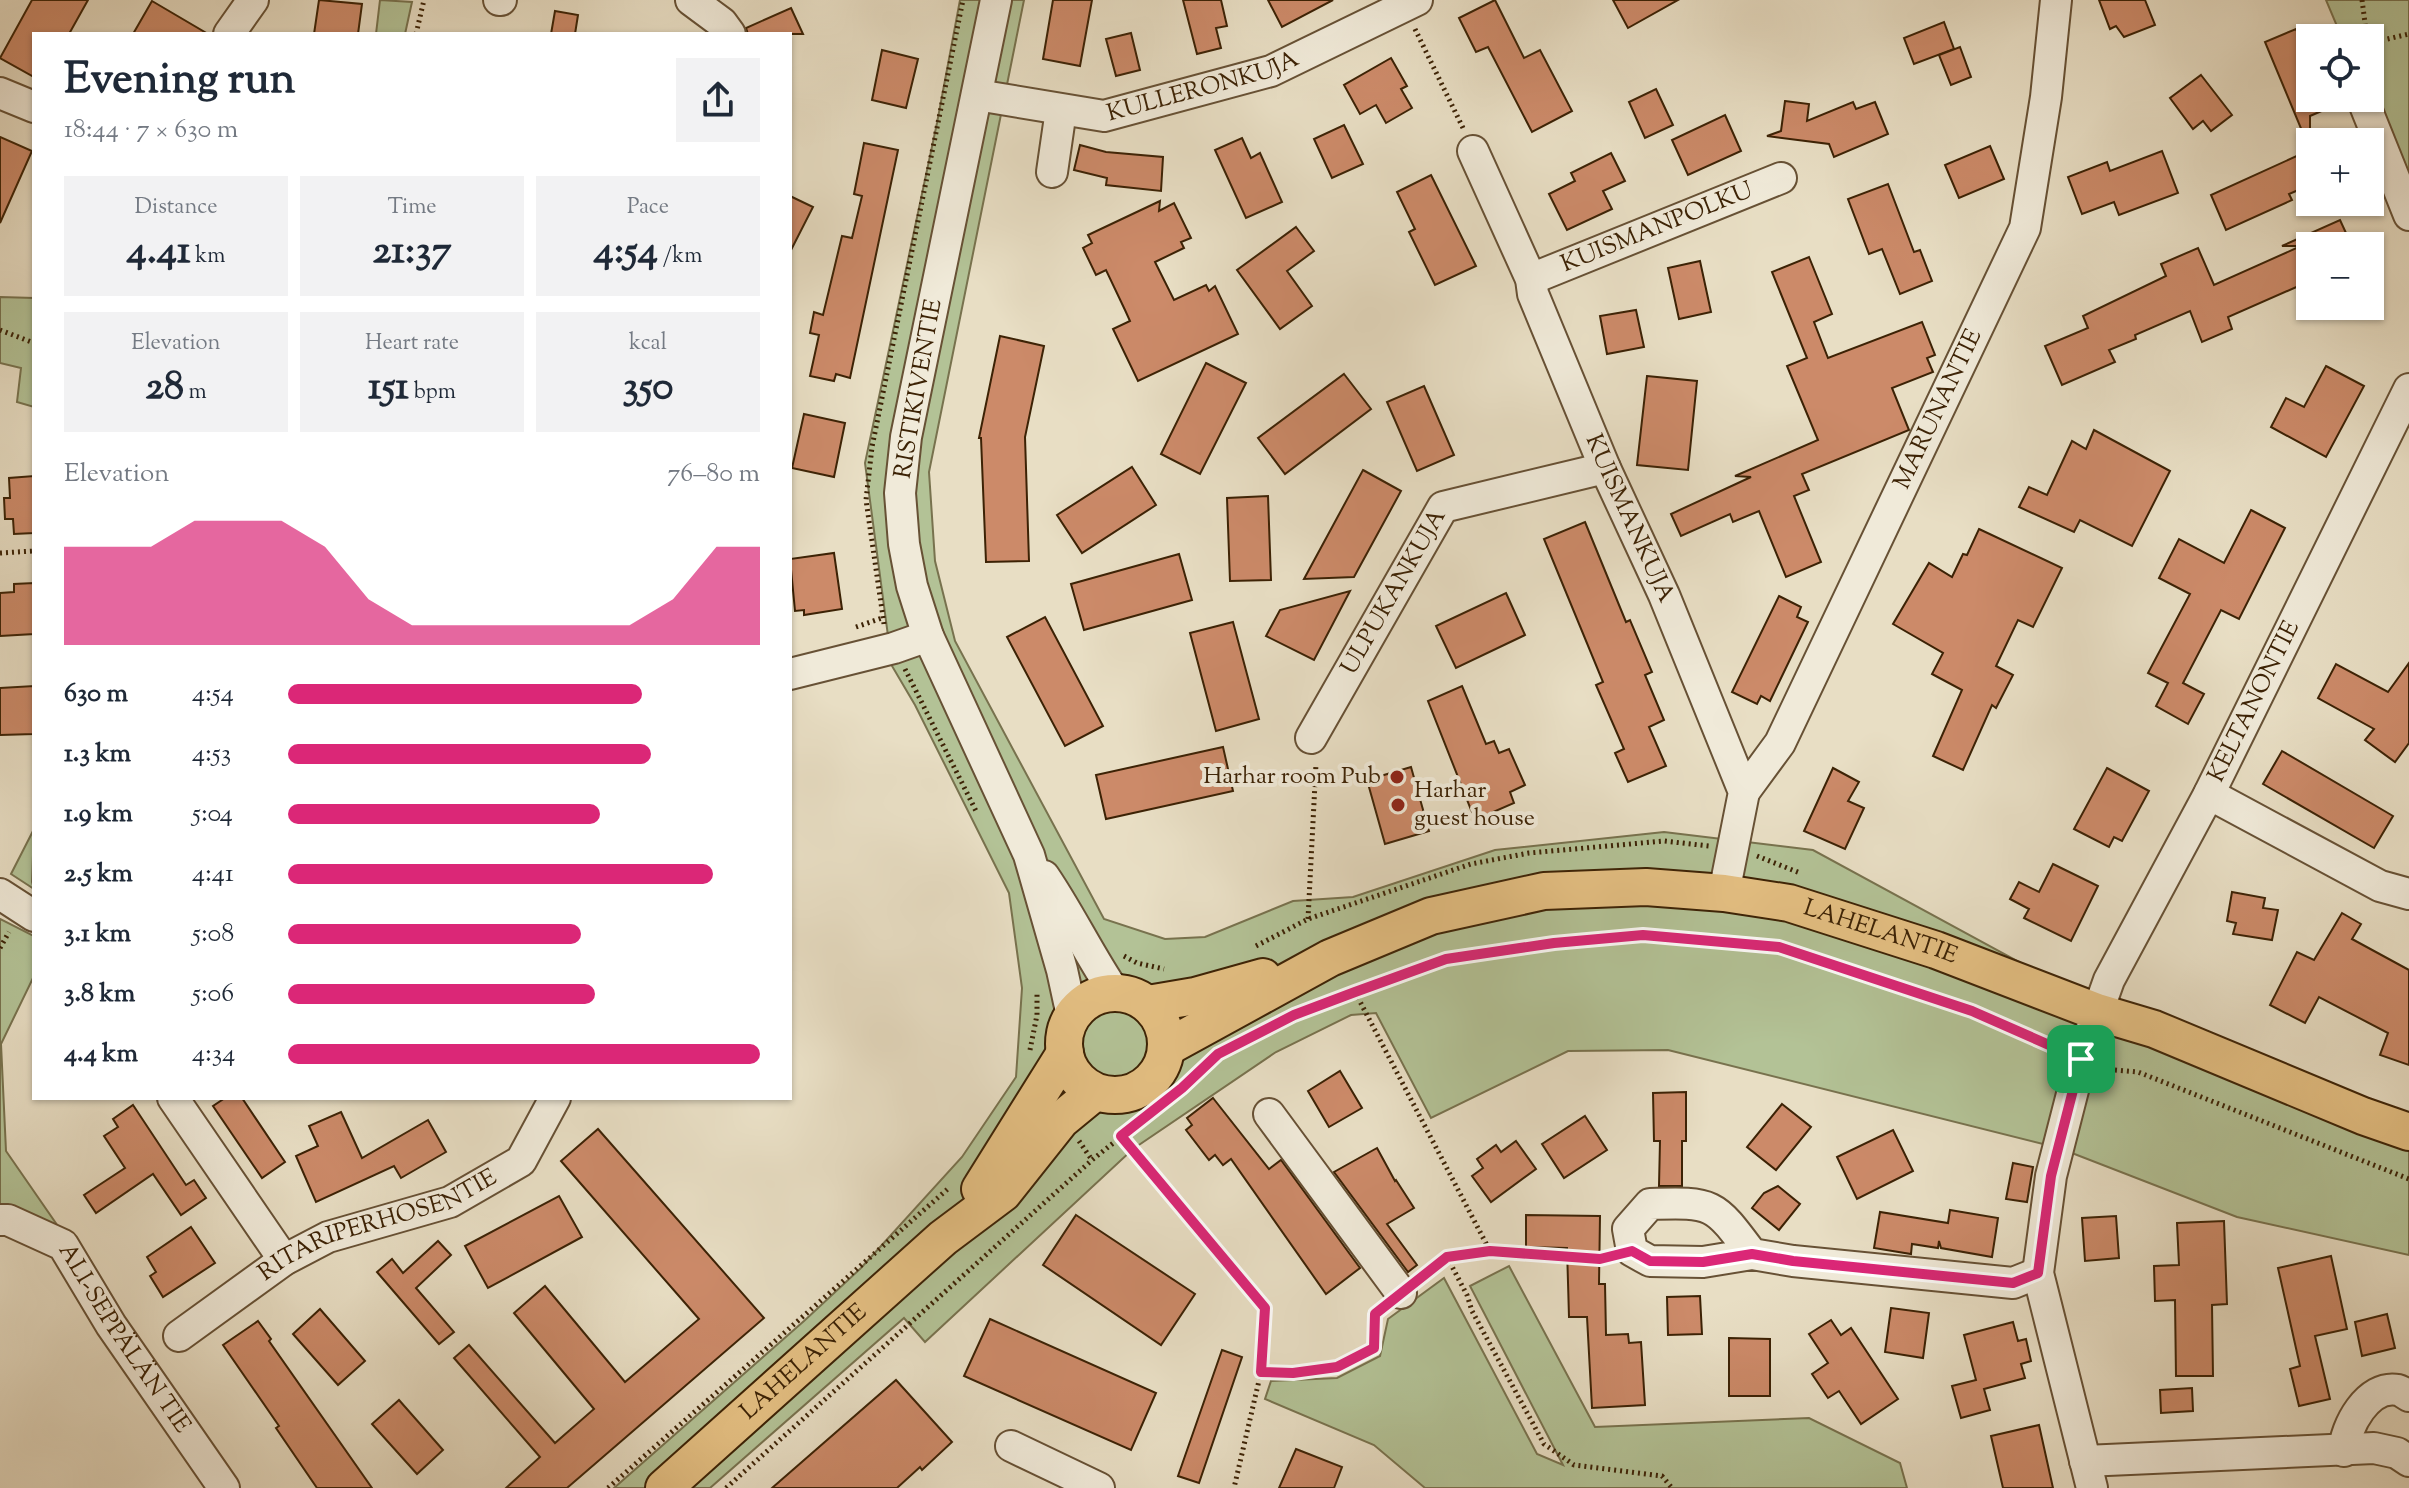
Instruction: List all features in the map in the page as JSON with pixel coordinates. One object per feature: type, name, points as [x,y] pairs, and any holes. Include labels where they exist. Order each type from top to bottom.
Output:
[{"type":"main road","name":"LAHELANTIE","points":[[1166,1048],[1330,958],[1431,916],[1544,891],[1646,887],[1724,893],[1789,903],[1936,950],[2097,1012],[2154,1029],[2409,1132]]},
{"type":"main road","name":"LAHELANTIE","points":[[1131,998],[1195,996],[1330,958]]},
{"type":"main road","points":[[1131,998],[1162,1024],[1166,1048],[1163,1064],[1154,1078],[1127,1095],[1111,1096],[1095,1092],[1075,1076],[1065,1053],[1065,1034],[1072,1016],[1091,999],[1131,998]]},
{"type":"main road","name":"LAHELANTIE","points":[[943,1238],[990,1177],[1065,1053]]},
{"type":"main road","name":"LAHELANTIE","points":[[664,1488],[943,1238],[1003,1193],[1061,1120],[1095,1092]]},
{"type":"street","points":[[230,32],[253,0]]},
{"type":"street","points":[[691,0],[722,23],[729,32]]},
{"type":"street","name":"RISTIKIVENTIE","points":[[996,0],[906,437],[900,493],[907,558],[928,636],[1029,855],[1072,1016]]},
{"type":"street","name":"MARUNANTIE","points":[[1744,792],[1780,743],[2025,228],[2046,97],[2056,0]]},
{"type":"street","name":"KULLERONKUJA","points":[[977,95],[1104,116],[1271,71],[1407,2]]},
{"type":"street","points":[[0,93],[32,106]]},
{"type":"street","points":[[1052,172],[1061,110]]},
{"type":"street","points":[[2368,112],[2409,215]]},
{"type":"street","name":"KUISMANKUJA","points":[[1473,151],[1531,279],[1533,294],[1605,468],[1664,595],[1744,792]]},
{"type":"street","name":"KUISMANPOLKU","points":[[1531,279],[1781,178]]},
{"type":"street","name":"KELTANONTIE","points":[[2038,1273],[2051,1176],[2092,1064],[2097,1012],[2109,980],[2209,794],[2409,389]]},
{"type":"street","name":"ULPUKANKUJA","points":[[1311,738],[1443,507],[1605,468]]},
{"type":"street","points":[[792,674],[894,648],[928,636]]},
{"type":"street","points":[[1724,893],[1744,792]]},
{"type":"street","points":[[2209,794],[2380,886],[2409,894]]},
{"type":"street","name":"RISTIKIVENTIE","points":[[1029,855],[1066,907],[1090,957],[1131,998]]},
{"type":"street","points":[[0,894],[32,914]]},
{"type":"street","points":[[174,1100],[284,1260]]},
{"type":"street","name":"RITARIPERHOSENTIE","points":[[179,1336],[284,1260],[328,1237],[450,1202],[521,1161],[554,1100]]},
{"type":"street","points":[[1269,1114],[1401,1293]]},
{"type":"street","points":[[1752,1254],[1723,1215],[1696,1203],[1650,1204],[1628,1229],[1632,1251],[1650,1261],[1703,1262],[1752,1254],[1793,1261],[2013,1283],[2038,1273],[2089,1474],[2374,1448],[2397,1453],[2409,1461]]},
{"type":"street","name":"ALI-SEPPÄLÄN TIE","points":[[0,1220],[8,1220],[63,1245],[111,1325],[224,1488]]},
{"type":"street","points":[[2344,1451],[2344,1440],[2362,1406],[2375,1394],[2397,1389],[2409,1396]]},
{"type":"street","points":[[1011,1446],[1099,1488]]},
{"type":"path","points":[[416,32],[424,0]]},
{"type":"path","points":[[2362,0],[2366,24]]},
{"type":"path","points":[[1407,2],[1473,151]]},
{"type":"path","points":[[2384,38],[2409,34]]},
{"type":"path","points":[[0,330],[32,342]]},
{"type":"path","points":[[0,553],[32,551]]},
{"type":"path","points":[[1308,919],[1316,759],[1311,738]]},
{"type":"path","points":[[1284,1020],[1446,959],[1554,943],[1643,935],[1779,947],[1972,1011],[2092,1064],[2138,1072],[2409,1179]]},
{"type":"path","points":[[1355,992],[1490,1251]]},
{"type":"path","points":[[726,1488],[1121,1136],[1182,1088],[1218,1054]]},
{"type":"path","points":[[2092,1064],[2100,1084]]},
{"type":"path","points":[[1121,1136],[1265,1308],[1261,1372],[1234,1488]]},
{"type":"path","points":[[608,1488],[954,1184]]},
{"type":"path","points":[[1261,1372],[1293,1373],[1337,1367],[1374,1348],[1375,1314],[1447,1257],[1490,1251],[1600,1259],[1632,1251]]},
{"type":"path","points":[[1447,1257],[1472,1311],[1544,1444],[1574,1465],[1662,1476],[1672,1488]]},
{"type":"green space","points":[[380,0],[412,2],[405,32],[376,32]]},
{"type":"green space","points":[[960,0],[1024,0],[929,472],[935,561],[955,641],[1104,919],[1165,939],[1205,937],[1293,901],[1353,897],[1495,850],[1664,832],[1813,850],[2089,1000],[2409,1113],[2409,1255],[2237,1217],[2059,1148],[1668,1050],[1568,1051],[1431,1118],[1376,1013],[1351,1015],[1276,1052],[1133,1149],[925,1342],[904,1318],[710,1488],[614,1488],[861,1268],[962,1157],[1016,1077],[1022,988],[1009,893],[915,705],[892,666],[865,463]]},
{"type":"green space","points":[[2326,0],[2409,0],[2409,204],[2384,136],[2384,128],[2381,128],[2375,112],[2384,112],[2384,24],[2336,24]]},
{"type":"green space","points":[[0,297],[32,298],[32,406],[17,402],[21,368],[0,363]]},
{"type":"green space","points":[[32,833],[32,888],[11,874]]},
{"type":"green space","points":[[0,919],[32,935],[32,980],[1,1044],[6,1151],[62,1232],[0,1231]]},
{"type":"green space","points":[[1509,1266],[1595,1427],[1809,1418],[1900,1463],[1907,1488],[1425,1488],[1374,1445],[1265,1399],[1271,1381],[1337,1378],[1380,1356],[1388,1319],[1444,1278],[1537,1454],[1563,1465],[1470,1286]]},
{"type":"building","points":[[32,0],[88,0],[70,32],[32,32],[32,76],[0,58]]},
{"type":"building","points":[[319,0],[362,4],[358,32],[314,32]]},
{"type":"building","points":[[1053,0],[1092,0],[1080,66],[1043,59]]},
{"type":"building","points":[[1183,0],[1221,0],[1227,26],[1216,28],[1221,48],[1197,54]]},
{"type":"building","points":[[1268,0],[1333,0],[1282,27]]},
{"type":"building","points":[[1495,0],[1524,58],[1540,50],[1572,111],[1532,132],[1488,47],[1476,52],[1459,18]]},
{"type":"building","points":[[1613,0],[1678,0],[1628,28]]},
{"type":"building","points":[[2099,0],[2145,0],[2155,25],[2124,37],[2116,26],[2110,29]]},
{"type":"building","points":[[152,1],[205,32],[134,32]]},
{"type":"building","points":[[791,8],[803,34],[747,32],[746,28]]},
{"type":"building","points":[[555,11],[578,15],[575,32],[551,32]]},
{"type":"building","points":[[1944,22],[1954,49],[1914,64],[1904,38]]},
{"type":"building","points":[[2296,29],[2296,112],[2319,112],[2310,116],[2310,128],[2301,128],[2265,42]]},
{"type":"building","points":[[1131,33],[1140,70],[1116,76],[1106,39]]},
{"type":"building","points":[[1960,47],[1971,77],[1951,85],[1939,55]]},
{"type":"building","points":[[882,50],[918,59],[906,108],[872,100]]},
{"type":"building","points":[[1391,58],[1407,86],[1401,89],[1412,108],[1386,123],[1376,105],[1360,114],[1344,85]]},
{"type":"building","points":[[2201,75],[2232,115],[2211,131],[2203,121],[2193,129],[2170,98]]},
{"type":"building","points":[[1656,89],[1673,125],[1645,138],[1629,102]]},
{"type":"building","points":[[1785,101],[1809,104],[1807,121],[1853,102],[1856,109],[1875,102],[1888,134],[1834,157],[1829,144],[1767,136],[1781,131]]},
{"type":"building","points":[[1725,115],[1741,151],[1688,175],[1672,140]]},
{"type":"building","points":[[1344,125],[1363,164],[1332,178],[1314,139]]},
{"type":"building","points":[[0,137],[32,151],[0,223]]},
{"type":"building","points":[[1242,138],[1251,158],[1260,153],[1282,202],[1246,218],[1215,150]]},
{"type":"building","points":[[864,143],[898,150],[850,378],[836,374],[834,381],[810,376],[819,335],[810,333],[814,312],[823,315],[842,236],[852,238],[862,196],[854,194]]},
{"type":"building","points":[[1080,145],[1106,152],[1163,157],[1161,191],[1106,185],[1107,178],[1074,170]]},
{"type":"building","points":[[1990,146],[2004,179],[1959,198],[1945,165]]},
{"type":"building","points":[[2162,151],[2178,193],[2119,215],[2114,202],[2082,214],[2068,177],[2107,162],[2110,171]]},
{"type":"building","points":[[1611,153],[1625,181],[1603,191],[1612,209],[1567,230],[1549,194],[1575,181],[1571,173]]},
{"type":"building","points":[[2296,156],[2296,191],[2289,194],[2292,200],[2226,230],[2211,195]]},
{"type":"building","points":[[1431,175],[1476,266],[1435,285],[1409,232],[1415,229],[1397,192]]},
{"type":"building","points":[[1888,184],[1914,252],[1920,250],[1932,281],[1900,294],[1882,249],[1869,254],[1848,199]]},
{"type":"building","points":[[792,197],[813,207],[792,248]]},
{"type":"building","points":[[1160,201],[1159,211],[1174,203],[1191,238],[1181,242],[1184,248],[1155,262],[1174,300],[1206,285],[1209,291],[1215,286],[1238,334],[1138,381],[1113,329],[1130,321],[1106,270],[1096,275],[1083,248],[1092,243],[1088,235]]},
{"type":"building","points":[[2340,220],[2346,232],[2313,232]]},
{"type":"building","points":[[1296,227],[1314,251],[1287,271],[1312,306],[1280,329],[1237,270]]},
{"type":"building","points":[[2296,240],[2296,246],[2282,246]]},
{"type":"building","points":[[2198,248],[2214,285],[2296,248],[2296,287],[2228,317],[2232,329],[2202,342],[2190,311],[2109,350],[2115,362],[2062,385],[2045,346],[2088,328],[2083,316],[2166,276],[2161,264]]},
{"type":"building","points":[[1809,257],[1832,314],[1814,322],[1828,358],[1922,322],[1935,355],[1927,358],[1933,372],[1892,388],[1909,430],[1802,474],[1809,490],[1794,496],[1821,562],[1786,577],[1759,511],[1733,522],[1730,514],[1681,536],[1671,514],[1751,477],[1735,476],[1818,440],[1787,366],[1807,358],[1772,272]]},
{"type":"building","points":[[1700,261],[1711,312],[1679,319],[1668,268]]},
{"type":"building","points":[[1636,310],[1644,347],[1607,354],[1600,316]]},
{"type":"building","points":[[1000,336],[1044,346],[1025,437],[1029,561],[986,562],[979,438]]},
{"type":"building","points":[[1206,363],[1246,383],[1200,474],[1161,454]]},
{"type":"building","points":[[2326,366],[2364,386],[2326,457],[2271,427],[2286,398],[2304,407]]},
{"type":"building","points":[[1344,374],[1371,409],[1285,474],[1258,438]]},
{"type":"building","points":[[1647,376],[1697,381],[1688,470],[1637,465]]},
{"type":"building","points":[[1424,386],[1454,455],[1417,471],[1387,402]]},
{"type":"building","points":[[804,414],[845,423],[834,477],[792,468]]},
{"type":"building","points":[[2094,430],[2170,471],[2132,546],[2080,520],[2074,532],[2019,507],[2029,487],[2047,495],[2072,441],[2086,449]]},
{"type":"building","points":[[1132,467],[1156,505],[1082,553],[1057,515]]},
{"type":"building","points":[[1363,470],[1401,491],[1354,577],[1304,579]]},
{"type":"building","points":[[32,476],[32,533],[14,534],[13,519],[5,519],[4,498],[10,498],[9,478]]},
{"type":"building","points":[[1268,496],[1271,580],[1230,581],[1227,498]]},
{"type":"building","points":[[2251,510],[2285,528],[2239,619],[2221,610],[2183,683],[2204,694],[2188,724],[2156,706],[2168,683],[2148,673],[2190,594],[2159,578],[2179,539],[2224,563]]},
{"type":"building","points":[[1585,522],[1626,622],[1630,620],[1652,672],[1645,675],[1664,720],[1649,727],[1666,766],[1628,782],[1615,753],[1624,749],[1596,685],[1603,682],[1544,539]]},
{"type":"building","points":[[1979,529],[2062,568],[2033,627],[2018,620],[1996,666],[2013,675],[1996,708],[1992,705],[1963,770],[1933,756],[1962,690],[1932,674],[1943,653],[1893,624],[1929,563],[1952,577]]},
{"type":"building","points":[[834,553],[842,609],[804,615],[804,610],[795,611],[792,559]]},
{"type":"building","points":[[1179,554],[1192,600],[1084,630],[1071,584]]},
{"type":"building","points":[[32,583],[32,634],[0,636],[0,593],[14,592],[14,584]]},
{"type":"building","points":[[1350,591],[1314,660],[1266,636],[1280,610]]},
{"type":"building","points":[[1506,593],[1525,635],[1456,668],[1436,626]]},
{"type":"building","points":[[1779,596],[1801,607],[1797,617],[1808,622],[1770,701],[1761,696],[1757,704],[1732,692]]},
{"type":"building","points":[[1045,617],[1103,726],[1065,746],[1007,637]]},
{"type":"building","points":[[1233,622],[1259,719],[1216,731],[1190,633]]},
{"type":"building","points":[[2409,663],[2409,743],[2395,762],[2365,740],[2374,729],[2318,698],[2336,664],[2388,692]]},
{"type":"building","points":[[32,686],[32,734],[0,735],[0,688]]},
{"type":"building","points":[[1462,686],[1486,744],[1494,741],[1499,753],[1509,749],[1525,785],[1510,792],[1514,803],[1475,820],[1428,701]]},
{"type":"building","points":[[1223,747],[1233,791],[1106,819],[1096,775]]},
{"type":"building","points":[[2282,751],[2393,816],[2374,848],[2263,784]]},
{"type":"building","name":"Harhar guest house","points":[[1411,767],[1429,831],[1385,844],[1367,780]]},
{"type":"building","points":[[1833,768],[1859,782],[1848,801],[1864,808],[1845,849],[1804,831]]},
{"type":"building","points":[[2107,768],[2149,791],[2122,841],[2114,837],[2109,847],[2074,829]]},
{"type":"building","points":[[2053,864],[2098,886],[2071,941],[2024,918],[2029,909],[2010,899],[2019,882],[2039,892]]},
{"type":"building","points":[[2232,892],[2265,898],[2263,908],[2278,910],[2272,940],[2233,934],[2236,923],[2227,921]]},
{"type":"building","points":[[2342,913],[2361,924],[2352,939],[2409,970],[2409,1065],[2380,1055],[2388,1033],[2319,997],[2305,1023],[2270,1005],[2297,952],[2314,960]]},
{"type":"building","points":[[1340,1071],[1362,1108],[1329,1127],[1308,1091]]},
{"type":"building","points":[[1686,1092],[1682,1186],[1659,1186],[1660,1141],[1654,1141],[1653,1093]]},
{"type":"building","points":[[1213,1098],[1269,1169],[1281,1160],[1360,1268],[1326,1294],[1231,1159],[1223,1165],[1215,1155],[1209,1160],[1186,1130],[1192,1125],[1187,1118]]},
{"type":"building","points":[[222,1100],[243,1100],[285,1162],[262,1178],[213,1106]]},
{"type":"building","points":[[1782,1104],[1811,1127],[1776,1170],[1747,1147]]},
{"type":"building","points":[[133,1105],[186,1185],[194,1180],[206,1198],[181,1215],[153,1174],[96,1213],[84,1195],[125,1168],[104,1136],[118,1127],[113,1119]]},
{"type":"building","points":[[341,1112],[362,1158],[428,1120],[446,1152],[401,1178],[394,1166],[316,1202],[296,1156],[318,1146],[309,1126]]},
{"type":"building","points":[[1585,1116],[1607,1150],[1564,1178],[1542,1144]]},
{"type":"building","points":[[598,1129],[764,1318],[567,1488],[506,1488],[540,1457],[454,1358],[469,1345],[555,1443],[594,1409],[514,1313],[545,1286],[625,1382],[699,1319],[561,1161]]},
{"type":"building","points":[[1893,1130],[1913,1171],[1857,1199],[1837,1157]]},
{"type":"building","points":[[1516,1141],[1536,1169],[1491,1202],[1472,1176],[1483,1168],[1477,1159],[1496,1145],[1501,1152]]},
{"type":"building","points":[[1377,1148],[1414,1208],[1387,1224],[1417,1265],[1408,1272],[1334,1172]]},
{"type":"building","points":[[2013,1163],[2033,1167],[2027,1202],[2006,1199]]},
{"type":"building","points":[[1778,1186],[1800,1204],[1779,1230],[1752,1208],[1764,1193]]},
{"type":"building","points":[[559,1196],[582,1237],[488,1288],[465,1246]]},
{"type":"building","points":[[1950,1210],[1998,1218],[1992,1257],[1941,1248],[1939,1241],[1938,1248],[1912,1244],[1911,1254],[1874,1248],[1880,1212],[1948,1223]]},
{"type":"building","points":[[1076,1215],[1195,1294],[1161,1345],[1043,1265]]},
{"type":"building","points":[[1526,1215],[1600,1216],[1599,1284],[1605,1284],[1606,1335],[1628,1334],[1629,1343],[1641,1342],[1645,1405],[1592,1408],[1587,1317],[1569,1317],[1567,1248],[1526,1247]]},
{"type":"building","points":[[2116,1216],[2119,1258],[2085,1261],[2082,1218]]},
{"type":"building","points":[[2224,1221],[2227,1304],[2212,1305],[2213,1376],[2176,1376],[2175,1300],[2155,1301],[2154,1266],[2179,1265],[2177,1223]]},
{"type":"building","points":[[191,1227],[215,1263],[163,1297],[150,1276],[156,1272],[147,1257]]},
{"type":"building","points":[[438,1241],[451,1255],[416,1288],[454,1332],[439,1344],[377,1272],[392,1259],[403,1273]]},
{"type":"building","points":[[2331,1256],[2347,1329],[2315,1336],[2330,1399],[2299,1406],[2290,1369],[2300,1366],[2278,1268]]},
{"type":"building","points":[[1700,1296],[1702,1334],[1668,1335],[1667,1297]]},
{"type":"building","points":[[1891,1308],[1929,1313],[1923,1358],[1885,1352]]},
{"type":"building","points":[[320,1309],[365,1361],[338,1385],[293,1334]]},
{"type":"building","points":[[2387,1314],[2395,1348],[2362,1356],[2355,1322]]},
{"type":"building","points":[[990,1319],[1156,1393],[1131,1450],[964,1376]]},
{"type":"building","points":[[1831,1320],[1841,1335],[1851,1328],[1898,1399],[1861,1424],[1839,1391],[1828,1398],[1812,1374],[1828,1363],[1809,1334]]},
{"type":"building","points":[[258,1321],[372,1488],[317,1488],[276,1428],[279,1426],[223,1345]]},
{"type":"building","points":[[2013,1322],[2018,1341],[2026,1339],[2031,1361],[2021,1364],[2025,1378],[1984,1389],[1990,1410],[1961,1418],[1952,1386],[1976,1380],[1964,1335]]},
{"type":"building","points":[[1729,1338],[1770,1339],[1770,1396],[1729,1396]]},
{"type":"building","points":[[1222,1350],[1242,1357],[1199,1483],[1178,1476]]},
{"type":"building","points":[[896,1380],[952,1442],[922,1470],[920,1467],[897,1488],[772,1488]]},
{"type":"building","points":[[2192,1388],[2193,1411],[2161,1413],[2160,1390]]},
{"type":"building","points":[[399,1400],[443,1450],[417,1474],[372,1424]]},
{"type":"building","points":[[2039,1425],[2053,1488],[2003,1488],[1991,1436]]},
{"type":"building","points":[[1296,1449],[1342,1467],[1334,1488],[1279,1488]]},
{"type":"place","name":"Harhar room Pub","points":[[1397,777]]},
{"type":"place","name":"Harhar guest house","points":[[1398,805]]},
{"type":"route","points":[[1643,935],[1779,947],[1972,1011],[2081,1059],[2051,1176],[2038,1273],[2013,1283],[1793,1261],[1752,1254],[1703,1262],[1650,1261],[1632,1251],[1600,1259],[1490,1251],[1447,1257],[1375,1314],[1374,1348],[1337,1367],[1293,1373],[1261,1372],[1265,1308],[1121,1136],[1182,1088],[1218,1054],[1294,1015],[1446,959],[1554,943],[1643,935]]}]
